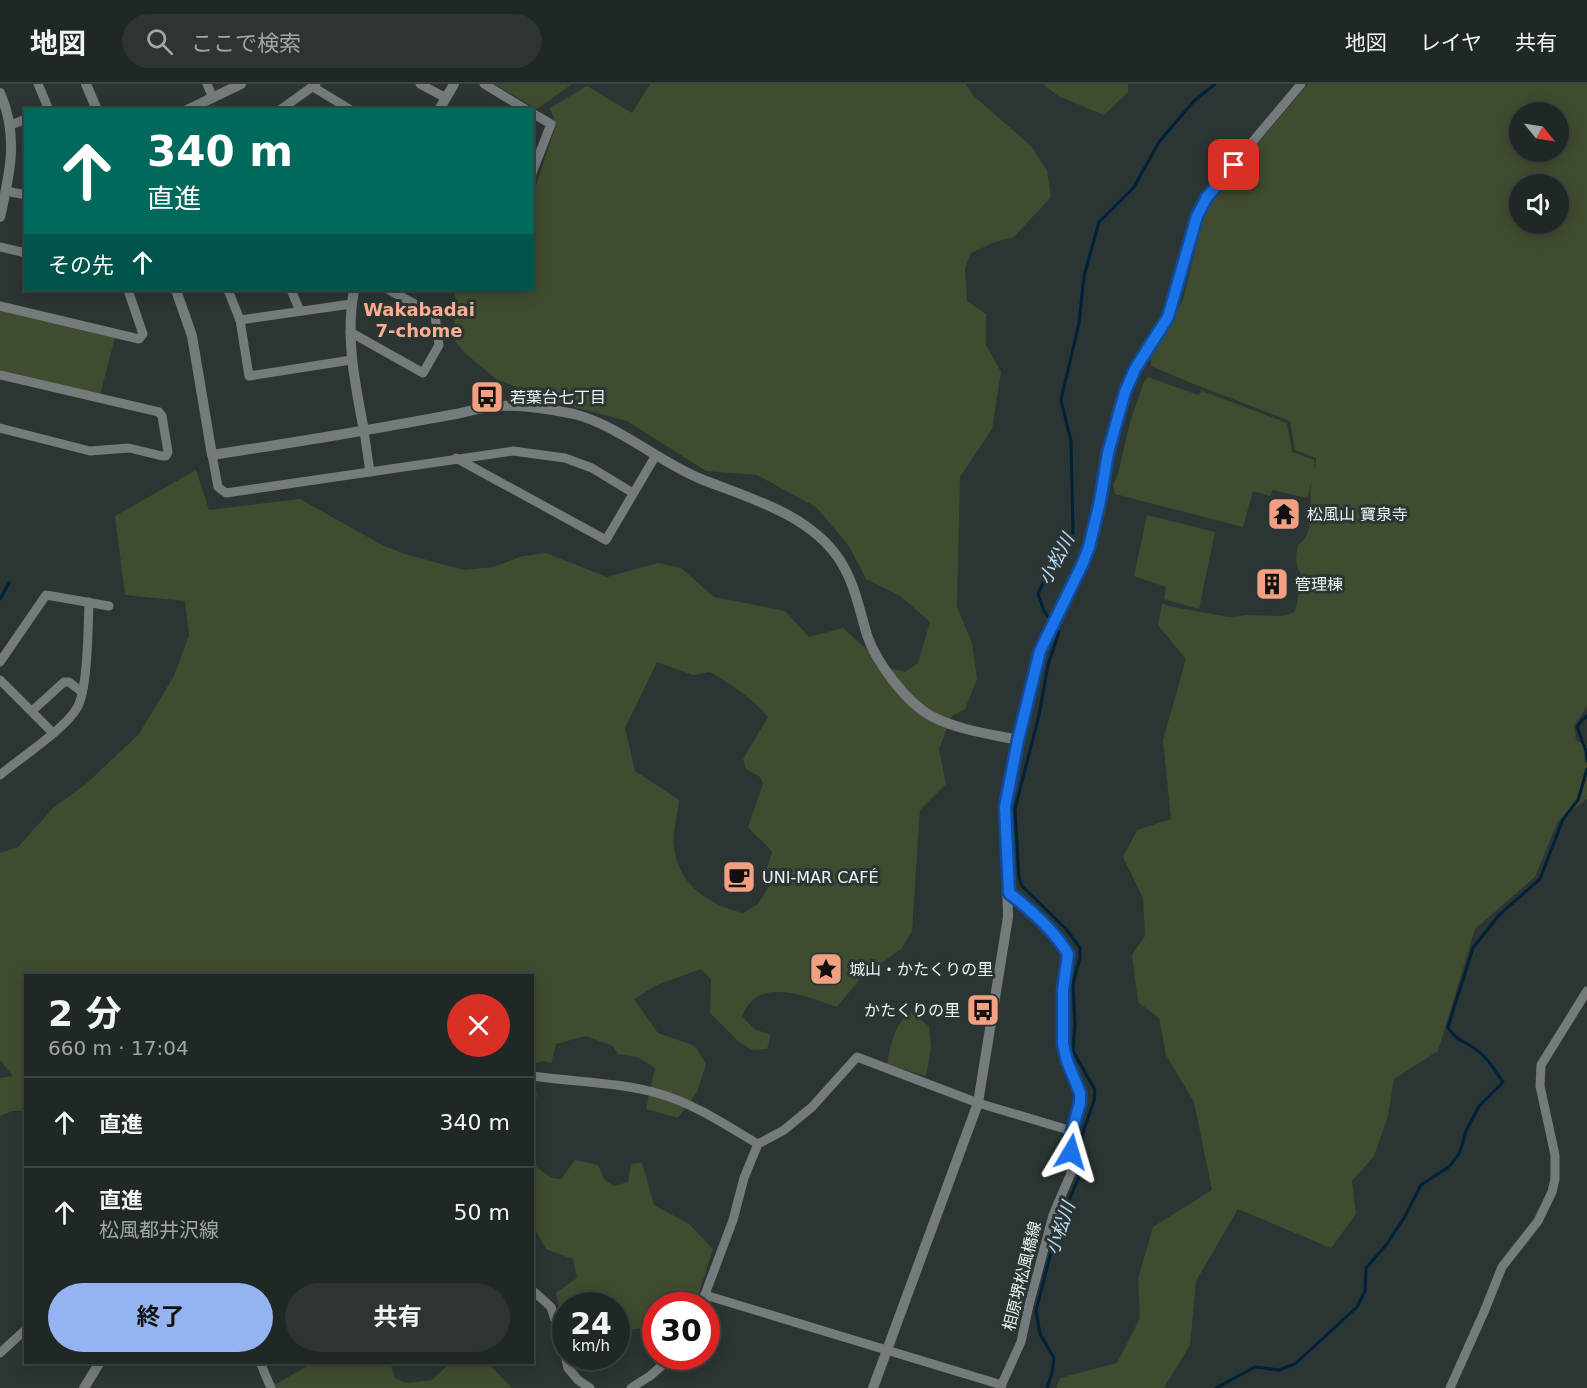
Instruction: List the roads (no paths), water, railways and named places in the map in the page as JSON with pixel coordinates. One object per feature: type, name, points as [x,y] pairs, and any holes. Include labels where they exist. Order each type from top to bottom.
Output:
[{"type":"street","points":[[38,84],[48,108]]},
{"type":"street","points":[[86,84],[96,108]]},
{"type":"street","points":[[207,84],[213,98]]},
{"type":"street","points":[[191,108],[241,84]]},
{"type":"street","points":[[420,84],[446,98]]},
{"type":"street","points":[[441,108],[454,84]]},
{"type":"street","points":[[484,84],[524,108]]},
{"type":"street","points":[[873,1388],[978,1103],[1008,917],[1005,807],[1018,740],[1036,666],[1049,630],[1082,565],[1094,531],[1108,453],[1125,392],[1135,369],[1168,317],[1197,216],[1207,197],[1301,84]]},
{"type":"street","points":[[283,108],[314,86],[348,108]]},
{"type":"street","points":[[0,93],[11,125],[12,158],[0,215]]},
{"type":"street","points":[[534,113],[551,124],[534,168]]},
{"type":"street","points":[[11,125],[24,120]]},
{"type":"street","points":[[0,155],[12,158]]},
{"type":"street","points":[[6,191],[24,195]]},
{"type":"street","points":[[0,247],[24,253]]},
{"type":"street","points":[[0,306],[139,339],[143,334],[128,291]]},
{"type":"street","points":[[176,291],[192,336],[218,487],[226,493],[513,451],[565,458],[592,468],[633,493]]},
{"type":"street","points":[[228,291],[240,320],[249,376],[351,360]]},
{"type":"street","points":[[291,291],[300,311]]},
{"type":"street","points":[[354,291],[351,303],[351,360],[370,472]]},
{"type":"street","points":[[350,332],[423,374],[439,345],[435,315],[391,291]]},
{"type":"street","points":[[240,320],[351,303]]},
{"type":"street","points":[[0,375],[159,412],[162,416],[168,452],[166,456],[162,456],[129,448],[90,451],[0,428]]},
{"type":"street","points":[[212,455],[364,431],[497,406],[515,406],[576,415],[603,425],[693,475],[747,495],[808,529],[839,559],[857,596],[868,637],[877,657],[910,699],[929,715],[941,720],[976,731],[1018,740]]},
{"type":"street","points":[[456,458],[606,540],[656,455]]},
{"type":"street","points":[[0,662],[46,595],[109,606]]},
{"type":"street","points":[[0,775],[53,733],[77,709],[82,692],[89,602]]},
{"type":"street","points":[[0,680],[53,733]]},
{"type":"street","points":[[32,711],[64,682],[69,682],[82,692]]},
{"type":"street","name":"相原堺松風橋線","points":[[1001,1386],[1021,1342],[1050,1224],[1071,1173],[1072,1131],[1080,1103],[1080,1093],[1063,1044],[1063,990],[1068,954],[1048,928],[1009,893]]},
{"type":"street","points":[[1450,1388],[1485,1312],[1502,1267],[1538,1221],[1552,1192],[1555,1179],[1555,1155],[1540,1086],[1540,1065],[1587,991]]},
{"type":"street","points":[[706,1292],[733,1220],[744,1178],[758,1144],[784,1130],[812,1107],[857,1057],[978,1103],[1072,1131]]},
{"type":"street","points":[[534,1076],[621,1085],[661,1094],[698,1109],[758,1144]]},
{"type":"street","points":[[534,1292],[551,1307],[561,1335],[568,1368],[590,1388]]},
{"type":"street","points":[[720,1299],[887,1349],[1001,1386]]},
{"type":"street","points":[[0,1353],[24,1331]]},
{"type":"street","points":[[84,1388],[99,1364]]},
{"type":"street","points":[[261,1364],[271,1388]]},
{"type":"street","points":[[631,1388],[657,1370]]},
{"type":"waterway","name":"小松川","points":[[1051,621],[1044,611],[1038,594],[1058,551],[1073,533],[1071,441],[1061,400],[1079,323],[1084,276],[1099,222],[1134,187],[1159,142],[1193,102],[1215,84]]},
{"type":"waterway","points":[[0,599],[9,583]]},
{"type":"waterway","name":"小松川","points":[[1047,1388],[1054,1358],[1040,1334],[1036,1311],[1057,1228],[1081,1172],[1082,1135],[1094,1101],[1095,1090],[1073,1051],[1075,1024],[1073,984],[1080,958],[1080,948],[1066,929],[1022,886],[1019,878],[1015,809],[1039,715],[1048,665],[1059,632],[1055,626]]},
{"type":"waterway","points":[[1587,716],[1577,727],[1586,751],[1587,761]]},
{"type":"waterway","points":[[1216,1388],[1255,1367],[1279,1370],[1295,1364],[1357,1307],[1365,1291],[1366,1268],[1386,1245],[1404,1218],[1421,1185],[1450,1166],[1460,1152],[1466,1131],[1479,1106],[1503,1082],[1492,1065],[1474,1048],[1457,1038],[1448,1027],[1473,948],[1499,915],[1540,879],[1563,819],[1578,800],[1587,769]]},
{"type":"place","name":"若葉台七丁目","points":[[487,397]]},
{"type":"place","name":"松風山 寶泉寺","points":[[1284,514]]},
{"type":"place","name":"管理棟","points":[[1272,584]]},
{"type":"place","name":"UNI-MAR CAFÉ","points":[[739,877]]},
{"type":"place","name":"城山・かたくりの里","points":[[826,969]]},
{"type":"place","name":"かたくりの里","points":[[983,1010]]},
{"type":"district","name":"Wakabadai 7-chome","points":[[419,319]]}]
